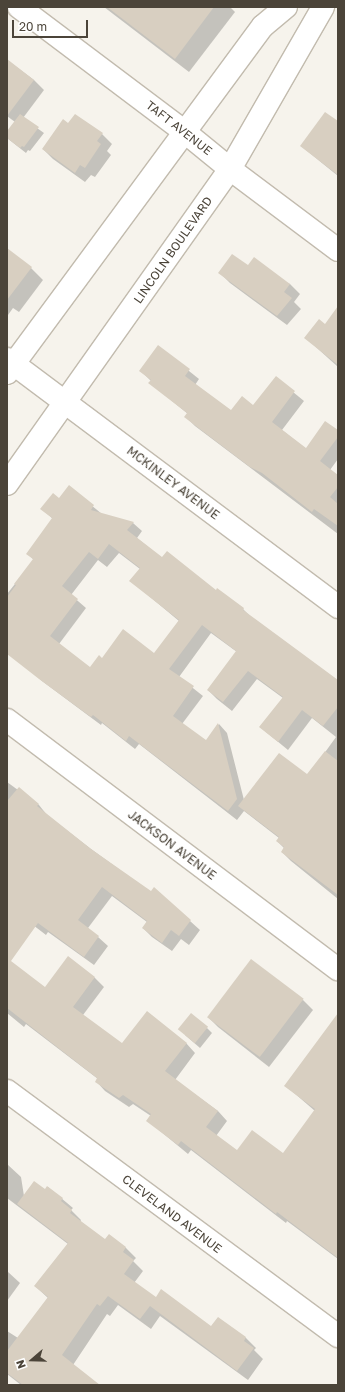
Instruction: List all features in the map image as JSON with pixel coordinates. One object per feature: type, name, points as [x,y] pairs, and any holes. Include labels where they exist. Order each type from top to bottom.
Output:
[{"type":"street","name":"TAFT AVENUE","points":[[19,7],[186,133],[230,170],[338,250]]},
{"type":"street","points":[[9,365],[186,133],[263,26],[286,7]]},
{"type":"street","name":"LINCOLN BOULEVARD","points":[[7,484],[230,170],[323,7]]},
{"type":"street","name":"MCKINLEY AVENUE","points":[[9,365],[66,402],[338,607]]},
{"type":"street","name":"JACKSON AVENUE","points":[[7,720],[338,969]]},
{"type":"street","name":"CLEVELAND AVENUE","points":[[7,1091],[338,1336]]},
{"type":"building","points":[[107,7],[214,7],[175,59]]},
{"type":"building","points":[[7,59],[34,80],[7,116]]},
{"type":"building","points":[[325,112],[338,121],[338,175],[300,146]]},
{"type":"building","points":[[20,114],[39,127],[24,147],[22,146],[20,148],[7,138],[7,131]]},
{"type":"building","points":[[75,114],[103,133],[97,141],[101,144],[85,168],[80,165],[75,173],[42,149],[63,119],[68,123]]},
{"type":"building","points":[[7,248],[32,267],[7,300]]},
{"type":"building","points":[[232,254],[248,265],[254,257],[290,284],[284,292],[292,298],[277,316],[218,273]]},
{"type":"building","points":[[338,306],[338,365],[304,338],[319,319],[325,324]]},
{"type":"building","points":[[158,345],[190,369],[185,376],[231,410],[242,396],[253,405],[276,376],[295,391],[272,422],[306,448],[325,421],[338,430],[338,437],[320,461],[338,475],[338,487],[330,497],[338,504],[338,526],[314,509],[312,512],[262,473],[250,467],[184,417],[187,413],[148,383],[151,380],[139,371]]},
{"type":"building","points":[[69,485],[94,505],[91,510],[134,522],[127,530],[162,557],[167,551],[216,590],[217,588],[244,608],[243,610],[338,680],[338,707],[323,726],[302,710],[278,742],[259,727],[283,697],[248,671],[223,702],[207,690],[236,651],[202,625],[169,669],[194,686],[173,716],[206,740],[218,723],[237,799],[228,811],[129,736],[126,741],[93,715],[91,717],[7,654],[7,597],[16,585],[14,584],[33,559],[26,554],[52,518],[40,509],[53,493],[59,498]],"holes":[[[109,544],[140,568],[129,581],[179,620],[154,653],[123,629],[102,658],[99,655],[90,667],[50,636],[78,599],[62,586],[89,552],[98,559]]]},
{"type":"building","points":[[325,751],[338,761],[338,895],[281,852],[284,847],[276,841],[279,837],[238,806],[279,753],[307,774]]},
{"type":"building","points":[[19,787],[39,804],[37,806],[91,849],[151,891],[154,887],[191,920],[179,936],[171,930],[162,943],[142,928],[147,921],[102,887],[78,920],[99,936],[84,957],[38,923],[11,961],[45,987],[68,956],[95,977],[73,1007],[122,1043],[147,1011],[187,1043],[165,1071],[218,1111],[206,1127],[237,1150],[252,1130],[283,1153],[315,1109],[284,1086],[338,1013],[338,1258],[277,1212],[276,1214],[181,1141],[178,1145],[146,1121],[151,1114],[123,1095],[119,1098],[95,1082],[97,1078],[7,1008],[7,801]]},
{"type":"building","points":[[251,959],[304,999],[260,1057],[207,1017]]},
{"type":"building","points":[[191,1013],[208,1027],[195,1043],[178,1029]]},
{"type":"building","points":[[34,1181],[45,1189],[47,1186],[63,1198],[61,1201],[72,1210],[70,1213],[105,1239],[109,1234],[126,1247],[123,1252],[134,1260],[124,1274],[156,1297],[161,1289],[211,1326],[218,1317],[246,1337],[244,1341],[254,1348],[237,1371],[150,1306],[140,1319],[108,1296],[100,1306],[97,1304],[62,1355],[100,1385],[23,1385],[7,1373],[7,1351],[48,1297],[34,1286],[68,1243],[17,1204]]}]
